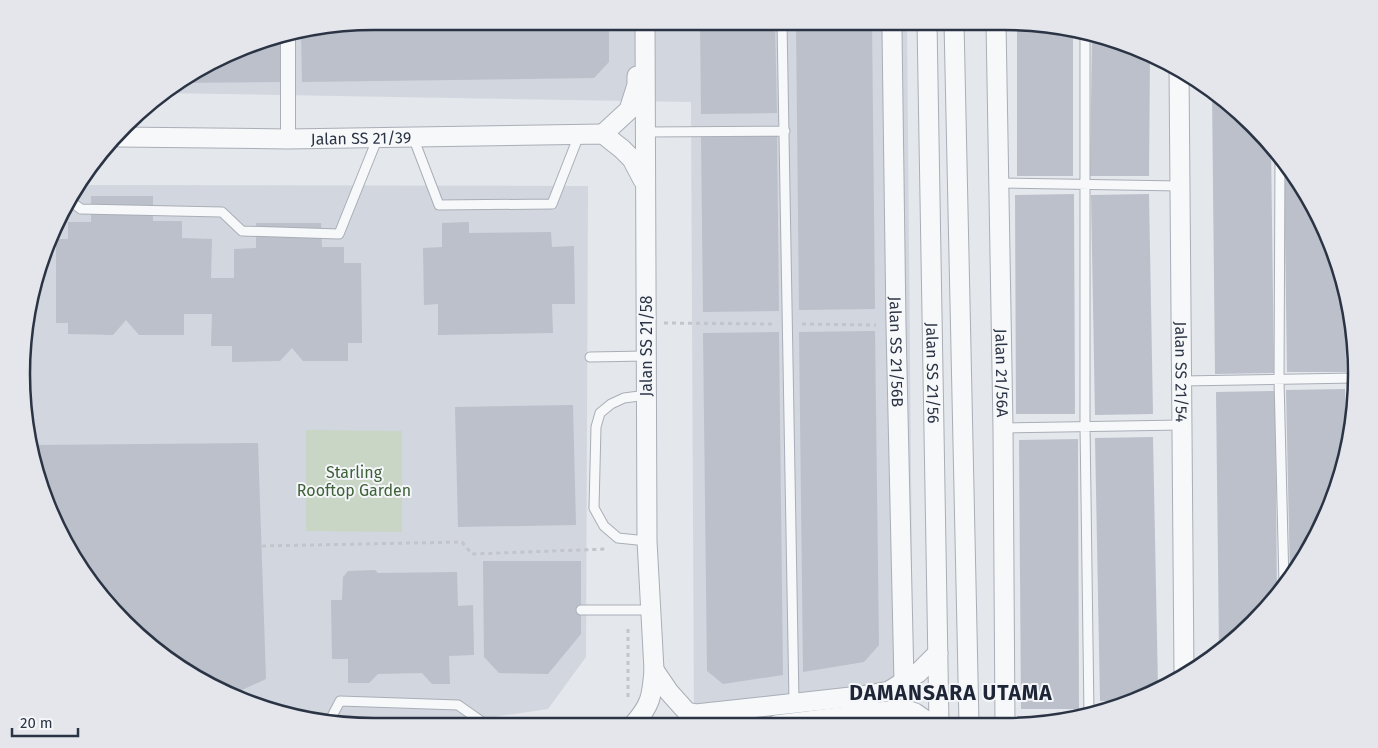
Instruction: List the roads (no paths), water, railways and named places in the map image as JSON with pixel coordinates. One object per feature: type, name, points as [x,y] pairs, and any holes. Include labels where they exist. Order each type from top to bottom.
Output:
[{"type":"street","points":[[637,30],[637,85],[629,110],[603,134],[632,159],[646,184]]},
{"type":"street","name":"Jalan SS 21/58","points":[[639,718],[646,710],[653,690],[654,670],[647,545],[646,30]]},
{"type":"street","name":"Jalan SS 21/56B","points":[[892,30],[904,682]]},
{"type":"street","name":"Jalan SS 21/56","points":[[927,30],[939,718]]},
{"type":"street","name":"Jalan SS 21/56","points":[[954,30],[969,718]]},
{"type":"street","name":"Jalan 21/56A","points":[[996,30],[1003,428],[1005,718]]},
{"type":"street","points":[[288,41],[288,139]]},
{"type":"street","name":"Jalan SS 21/54","points":[[1179,78],[1184,667]]},
{"type":"street","name":"Jalan SS 21/39","points":[[125,137],[288,139],[603,134]]},
{"type":"street","points":[[794,702],[869,695],[889,691],[918,673],[938,653]]},
{"type":"street","name":"Jalan SS 21/58","points":[[654,670],[668,692],[687,712],[696,714],[719,712],[794,702]]},
{"type":"street","points":[[829,718],[904,708],[922,718]]},
{"type":"lane","points":[[782,30],[794,702]]},
{"type":"lane","points":[[1085,40],[1085,425],[1089,707]]},
{"type":"lane","points":[[646,132],[785,131]]},
{"type":"lane","points":[[413,137],[439,205],[552,204],[579,135]]},
{"type":"lane","points":[[75,204],[81,209],[222,212],[242,231],[339,234],[378,137]]},
{"type":"lane","points":[[1280,169],[1280,380],[1284,574]]},
{"type":"lane","points":[[999,183],[1180,186]]},
{"type":"lane","points":[[590,356],[646,356]]},
{"type":"lane","points":[[1182,381],[1348,378]]},
{"type":"lane","points":[[646,396],[624,398],[611,404],[600,413],[596,427],[594,508],[604,526],[618,538],[647,545]]},
{"type":"lane","points":[[1003,428],[1085,425],[1182,425]]},
{"type":"lane","points":[[581,610],[650,610]]},
{"type":"lane","points":[[332,715],[340,700],[458,705],[477,718]]},
{"type":"district","name":"DAMANSARA UTAMA","points":[[951,693]]},
{"type":"park label","name":"Starling Rooftop Garden","points":[[354,481]]}]
